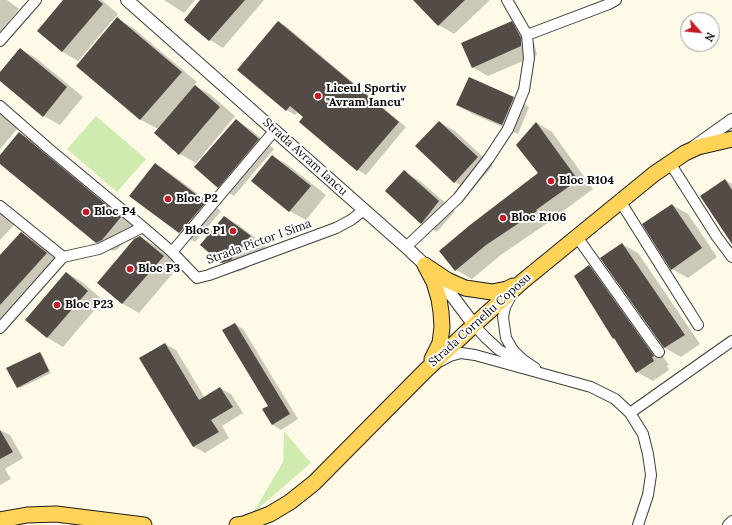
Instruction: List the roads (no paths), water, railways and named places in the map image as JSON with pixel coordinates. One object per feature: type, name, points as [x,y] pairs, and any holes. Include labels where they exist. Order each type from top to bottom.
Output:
[{"type":"main road","points":[[685,153],[732,139]]},
{"type":"main road","name":"Strada Corneliu Coposu","points":[[237,525],[268,519],[314,483],[425,371],[523,281],[620,201],[685,153]]},
{"type":"main road","points":[[425,265],[447,280],[465,288],[479,291],[492,292],[507,289],[523,281]]},
{"type":"main road","points":[[425,265],[434,282],[439,299],[442,327],[440,343],[435,355],[425,371]]},
{"type":"main road","points":[[0,520],[27,515],[56,514],[144,525]]},
{"type":"street","points":[[0,41],[36,0]]},
{"type":"street","name":"Strada Avram Iancu","points":[[127,0],[275,130],[425,265],[453,297],[474,325]]},
{"type":"street","points":[[406,248],[458,198],[489,158],[508,129],[524,90],[529,58],[527,35],[507,0]]},
{"type":"street","points":[[527,35],[616,0]]},
{"type":"street","name":"Strada Pictor I Sima","points":[[0,106],[48,148],[144,227],[172,252],[197,278],[209,275],[336,228],[351,220],[364,210]]},
{"type":"street","name":"Strada Corneliu Coposu","points":[[685,153],[732,120]]},
{"type":"street","points":[[172,252],[275,130]]},
{"type":"street","points":[[670,163],[732,257]]},
{"type":"street","points":[[620,201],[698,325]]},
{"type":"street","points":[[0,206],[63,257]]},
{"type":"street","points":[[0,328],[63,257],[99,249],[144,227]]},
{"type":"street","points":[[577,237],[659,352]]},
{"type":"street","points":[[523,281],[511,296],[505,307],[503,317],[504,328],[506,338],[513,350],[522,360],[541,372]]},
{"type":"street","points":[[474,325],[499,350],[517,361],[541,372]]},
{"type":"street","points":[[630,413],[732,341]]},
{"type":"street","points":[[425,371],[450,356],[460,353],[475,355],[591,387],[615,399],[630,413],[643,434],[648,454],[651,475],[648,495],[638,525]]},
{"type":"street","points":[[728,525],[732,521]]},
{"type":"place","name":"Liceul Sportiv \"Avram Iancu\"","points":[[318,96]]},
{"type":"place","name":"Bloc R104","points":[[551,181]]},
{"type":"place","name":"Bloc P2","points":[[168,199]]},
{"type":"place","name":"Bloc P4","points":[[86,212]]},
{"type":"place","name":"Bloc R106","points":[[503,218]]},
{"type":"place","name":"Bloc P1","points":[[233,231]]},
{"type":"place","name":"Bloc P3","points":[[130,269]]},
{"type":"place","name":"Bloc P23","points":[[57,305]]}]
